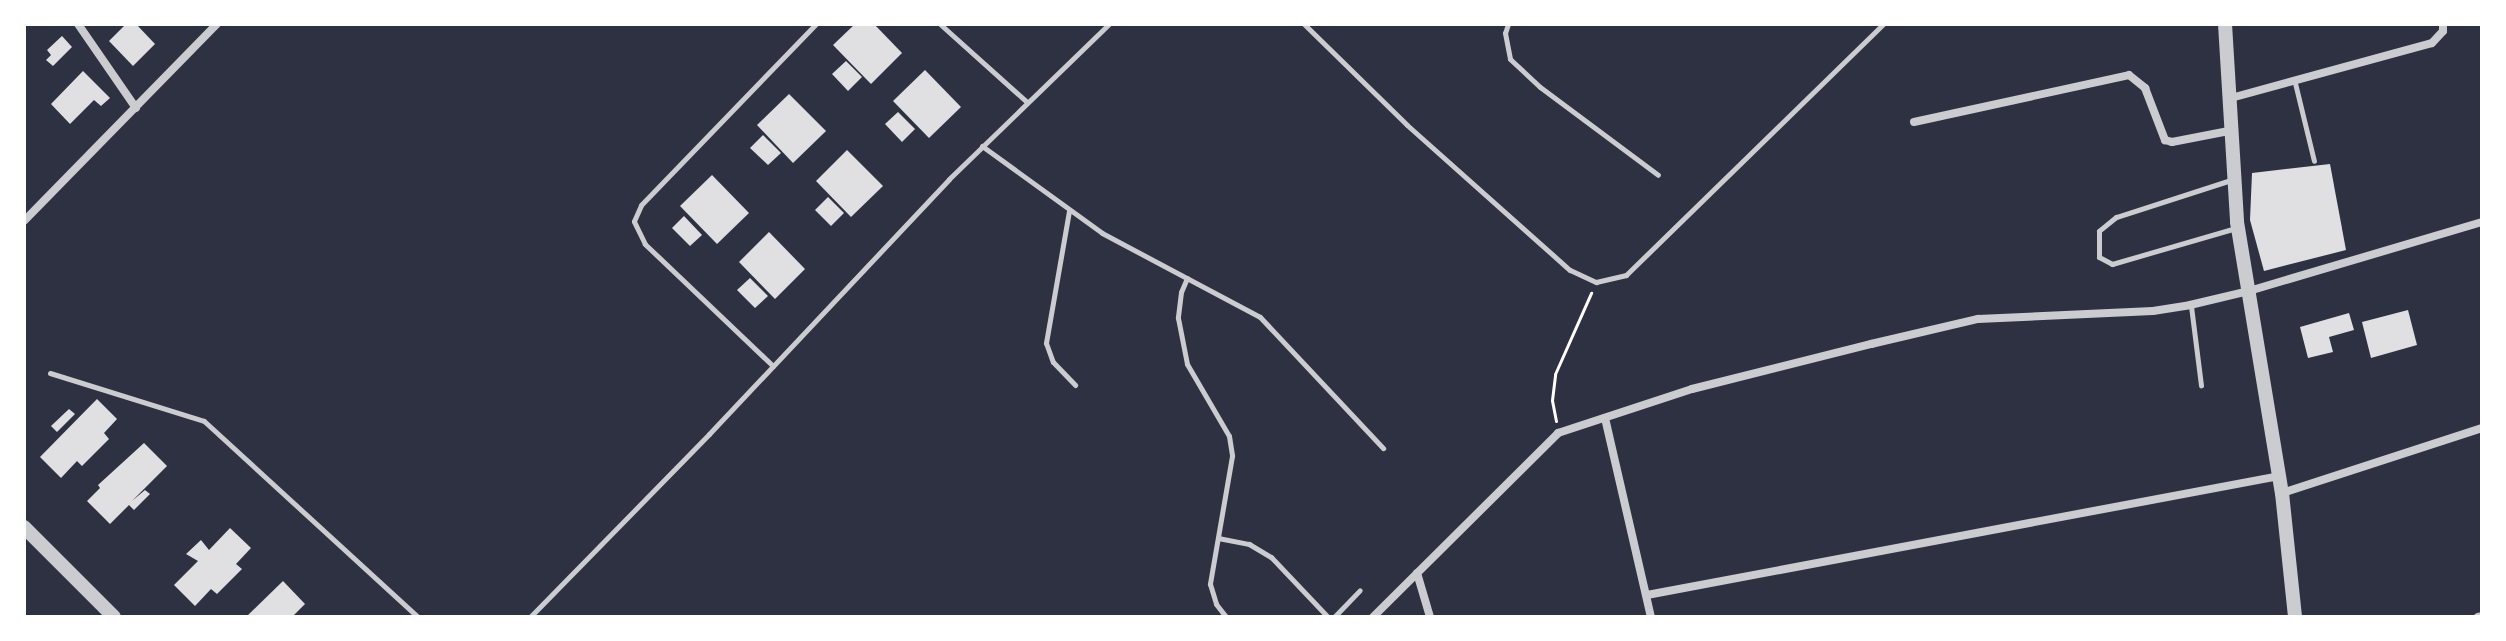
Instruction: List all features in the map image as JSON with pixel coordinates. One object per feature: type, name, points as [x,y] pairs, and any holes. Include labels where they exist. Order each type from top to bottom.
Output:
[{"type":"street","points":[[78,24],[136,108]]},
{"type":"street","points":[[24,221],[217,24]]},
{"type":"street","points":[[2225,24],[2234,130],[2237,228],[2282,493],[2295,617]]},
{"type":"street","points":[[2231,98],[2295,83],[2432,43],[2443,31],[2443,24]]},
{"type":"street","points":[[1914,122],[2129,75],[2145,88],[2165,140],[2172,142],[2234,130]]},
{"type":"street","points":[[1373,617],[1558,433],[1692,389],[1978,319],[2153,311],[2190,305],[2249,291],[2482,222]]},
{"type":"street","points":[[1605,418],[1651,617]]},
{"type":"street","points":[[2282,493],[2482,428]]},
{"type":"street","points":[[1647,595],[2279,476]]},
{"type":"street","points":[[24,527],[111,616]]},
{"type":"street","points":[[1417,573],[1430,617]]},
{"type":"lane","points":[[773,366],[645,244],[634,221],[641,205],[816,24]]},
{"type":"lane","points":[[940,24],[1027,102]]},
{"type":"lane","points":[[530,617],[982,146],[1109,24]]},
{"type":"lane","points":[[1304,24],[1407,125],[1570,270],[1596,282],[1626,275],[1883,24]]},
{"type":"lane","points":[[1508,24],[1505,33],[1510,59],[1540,87],[1658,175]]},
{"type":"lane","points":[[2295,83],[2314,161]]},
{"type":"lane","points":[[982,146],[1102,233],[1260,317],[1383,448]]},
{"type":"lane","points":[[2235,178],[2116,217],[2099,231],[2099,257],[2112,264],[2237,228]]},
{"type":"lane","points":[[1069,211],[1046,343],[1053,362],[1075,385]]},
{"type":"lane","points":[[1187,278],[1181,292],[1178,318],[1187,364],[1229,436],[1232,456],[1211,592],[1226,617]]},
{"type":"lane","points":[[2190,305],[2201,385]]},
{"type":"lane","points":[[50,373],[204,421],[418,617]]},
{"type":"lane","points":[[1218,538],[1249,544],[1271,557],[1328,617]]},
{"type":"lane","points":[[1334,617],[1360,590]]},
{"type":"path","points":[[1558,433],[1552,400],[1555,374],[1596,282]]},
{"type":"building","points":[[126,24],[136,24],[155,44],[133,66],[109,41]]},
{"type":"building","points":[[855,24],[874,24],[902,53],[871,84],[833,45]]},
{"type":"building","points":[[62,36],[72,47],[53,66],[46,60],[51,55],[47,50]]},
{"type":"building","points":[[846,61],[862,77],[848,91],[832,74]]},
{"type":"building","points":[[925,70],[961,107],[929,138],[893,101]]},
{"type":"building","points":[[83,71],[110,98],[101,106],[94,100],[70,124],[51,104]]},
{"type":"building","points":[[789,94],[826,131],[793,163],[757,125]]},
{"type":"building","points":[[898,112],[915,129],[902,142],[885,124]]},
{"type":"building","points":[[763,135],[781,153],[768,165],[750,148]]},
{"type":"building","points":[[847,150],[883,186],[851,217],[816,181]]},
{"type":"building","points":[[2330,164],[2346,250],[2264,271],[2250,220],[2252,173]]},
{"type":"building","points":[[712,175],[749,213],[717,244],[680,206]]},
{"type":"building","points":[[828,197],[844,213],[831,226],[815,210]]},
{"type":"building","points":[[684,216],[702,235],[690,246],[672,228]]},
{"type":"building","points":[[769,232],[805,269],[775,299],[739,262]]},
{"type":"building","points":[[750,278],[768,296],[755,308],[737,290]]},
{"type":"building","points":[[2408,310],[2417,345],[2371,358],[2362,322]]},
{"type":"building","points":[[2349,313],[2354,330],[2329,337],[2333,352],[2308,358],[2300,327]]},
{"type":"building","points":[[97,399],[117,419],[104,433],[109,439],[82,466],[77,461],[61,478],[40,457]]},
{"type":"building","points":[[69,409],[75,414],[57,432],[51,426]]},
{"type":"building","points":[[144,443],[167,466],[132,501],[145,490],[150,494],[134,510],[129,505],[110,524],[87,501],[100,488],[98,485]]},
{"type":"building","points":[[230,528],[251,548],[236,564],[242,569],[217,594],[211,589],[195,606],[174,585],[198,561],[186,554],[201,540],[209,550]]},
{"type":"building","points":[[283,581],[305,604],[292,617],[246,617]]}]
